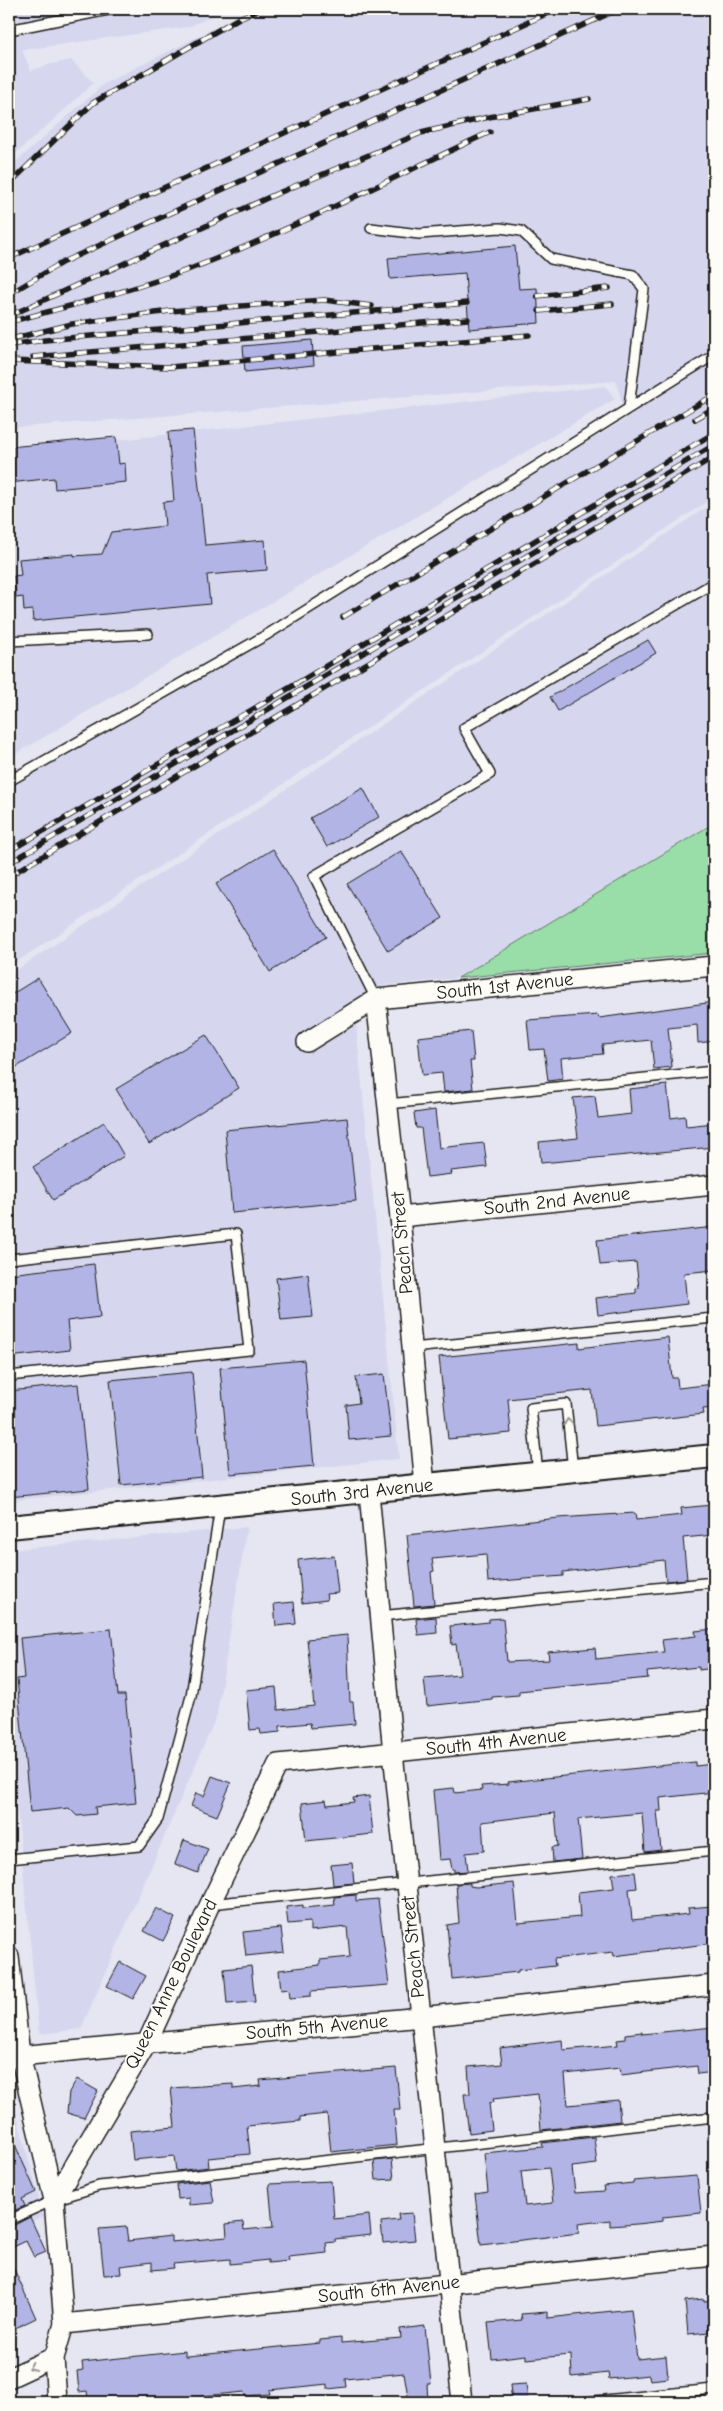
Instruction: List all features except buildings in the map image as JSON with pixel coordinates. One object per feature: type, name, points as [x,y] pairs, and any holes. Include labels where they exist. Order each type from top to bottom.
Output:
[{"type":"street","name":"South 1st Avenue","points":[[307,1042],[376,999],[714,966]]},
{"type":"street","name":"Peach Street","points":[[376,999],[400,1216],[425,1486]]},
{"type":"street","name":"South 2nd Avenue","points":[[400,1216],[714,1185]]},
{"type":"street","name":"South 3rd Avenue","points":[[9,1527],[714,1456]]},
{"type":"street","name":"Peach Street","points":[[369,1492],[393,1753],[462,2402]]},
{"type":"street","name":"South 4th Avenue","points":[[278,1764],[714,1720]]},
{"type":"street","name":"Queen Anne Boulevard","points":[[54,2200],[147,2043],[210,1904],[278,1764]]},
{"type":"street","points":[[9,1956],[14,2056],[54,2200],[64,2324],[54,2357],[51,2400]]},
{"type":"street","name":"South 5th Avenue","points":[[14,2056],[421,2018],[714,1985]]},
{"type":"street","name":"South 6th Avenue","points":[[64,2324],[450,2282],[714,2256]]},
{"type":"street","points":[[9,2378],[54,2357]]},
{"type":"lane","points":[[9,30],[113,9]]},
{"type":"lane","points":[[371,228],[419,234],[500,228],[521,231],[551,259],[633,274],[644,288],[629,407]]},
{"type":"lane","points":[[9,781],[268,634],[714,355]]},
{"type":"lane","points":[[376,999],[314,876],[490,774],[464,728],[714,583]]},
{"type":"lane","points":[[9,642],[148,634]]},
{"type":"lane","points":[[388,1104],[714,1071]]},
{"type":"lane","points":[[9,1259],[236,1234],[249,1350],[9,1376]]},
{"type":"lane","points":[[412,1348],[714,1318]]},
{"type":"lane","points":[[538,1474],[531,1408],[566,1404],[573,1471]]},
{"type":"lane","points":[[9,1859],[139,1846],[158,1819],[191,1696],[220,1506]]},
{"type":"lane","points":[[380,1616],[714,1582]]},
{"type":"lane","points":[[210,1904],[407,1885],[714,1851]]},
{"type":"lane","points":[[9,2220],[54,2200],[99,2186],[714,2117]]},
{"type":"lane","points":[[585,2402],[714,2389]]},
{"type":"shaded area","points":[[9,9],[228,9],[188,27],[22,50],[31,71],[47,65],[71,60],[94,83],[9,160]]},
{"type":"shaded area","points":[[253,9],[714,9],[714,497],[9,967],[9,781],[626,419],[616,381],[9,428],[9,168],[105,83]]},
{"type":"shaded area","points":[[606,386],[615,399],[9,758],[9,452]]},
{"type":"shaded area","points":[[714,502],[714,822],[458,978],[383,986],[354,1003],[399,1459],[9,1501],[9,975]]},
{"type":"shaded area","points":[[247,1527],[217,1715],[81,2029],[39,2034],[9,1727],[9,1550]]},
{"type":"shaded area","points":[[9,2086],[44,2216],[9,2232]]},
{"type":"green space","points":[[714,823],[714,953],[458,978]]},
{"type":"railway","points":[[9,184],[93,103],[239,18],[260,9]]},
{"type":"railway","points":[[9,258],[557,9]]},
{"type":"railway","points":[[9,294],[63,262],[619,9]]},
{"type":"railway","points":[[9,316],[276,194],[421,133],[489,117],[589,99]]},
{"type":"railway","points":[[9,322],[123,291],[168,277],[228,254],[304,221],[490,132]]},
{"type":"railway","points":[[537,296],[609,288]]},
{"type":"railway","points":[[11,339],[72,324],[170,311],[324,300],[372,306]]},
{"type":"railway","points":[[9,345],[45,340],[467,303]]},
{"type":"railway","points":[[539,311],[612,304]]},
{"type":"railway","points":[[33,357],[468,319]]},
{"type":"railway","points":[[9,361],[170,367],[529,335]]},
{"type":"railway","points":[[343,617],[714,395]]},
{"type":"railway","points":[[695,419],[714,408]]},
{"type":"railway","points":[[9,851],[291,687],[714,433]]},
{"type":"railway","points":[[9,863],[714,445]]},
{"type":"railway","points":[[9,876],[714,457]]}]
